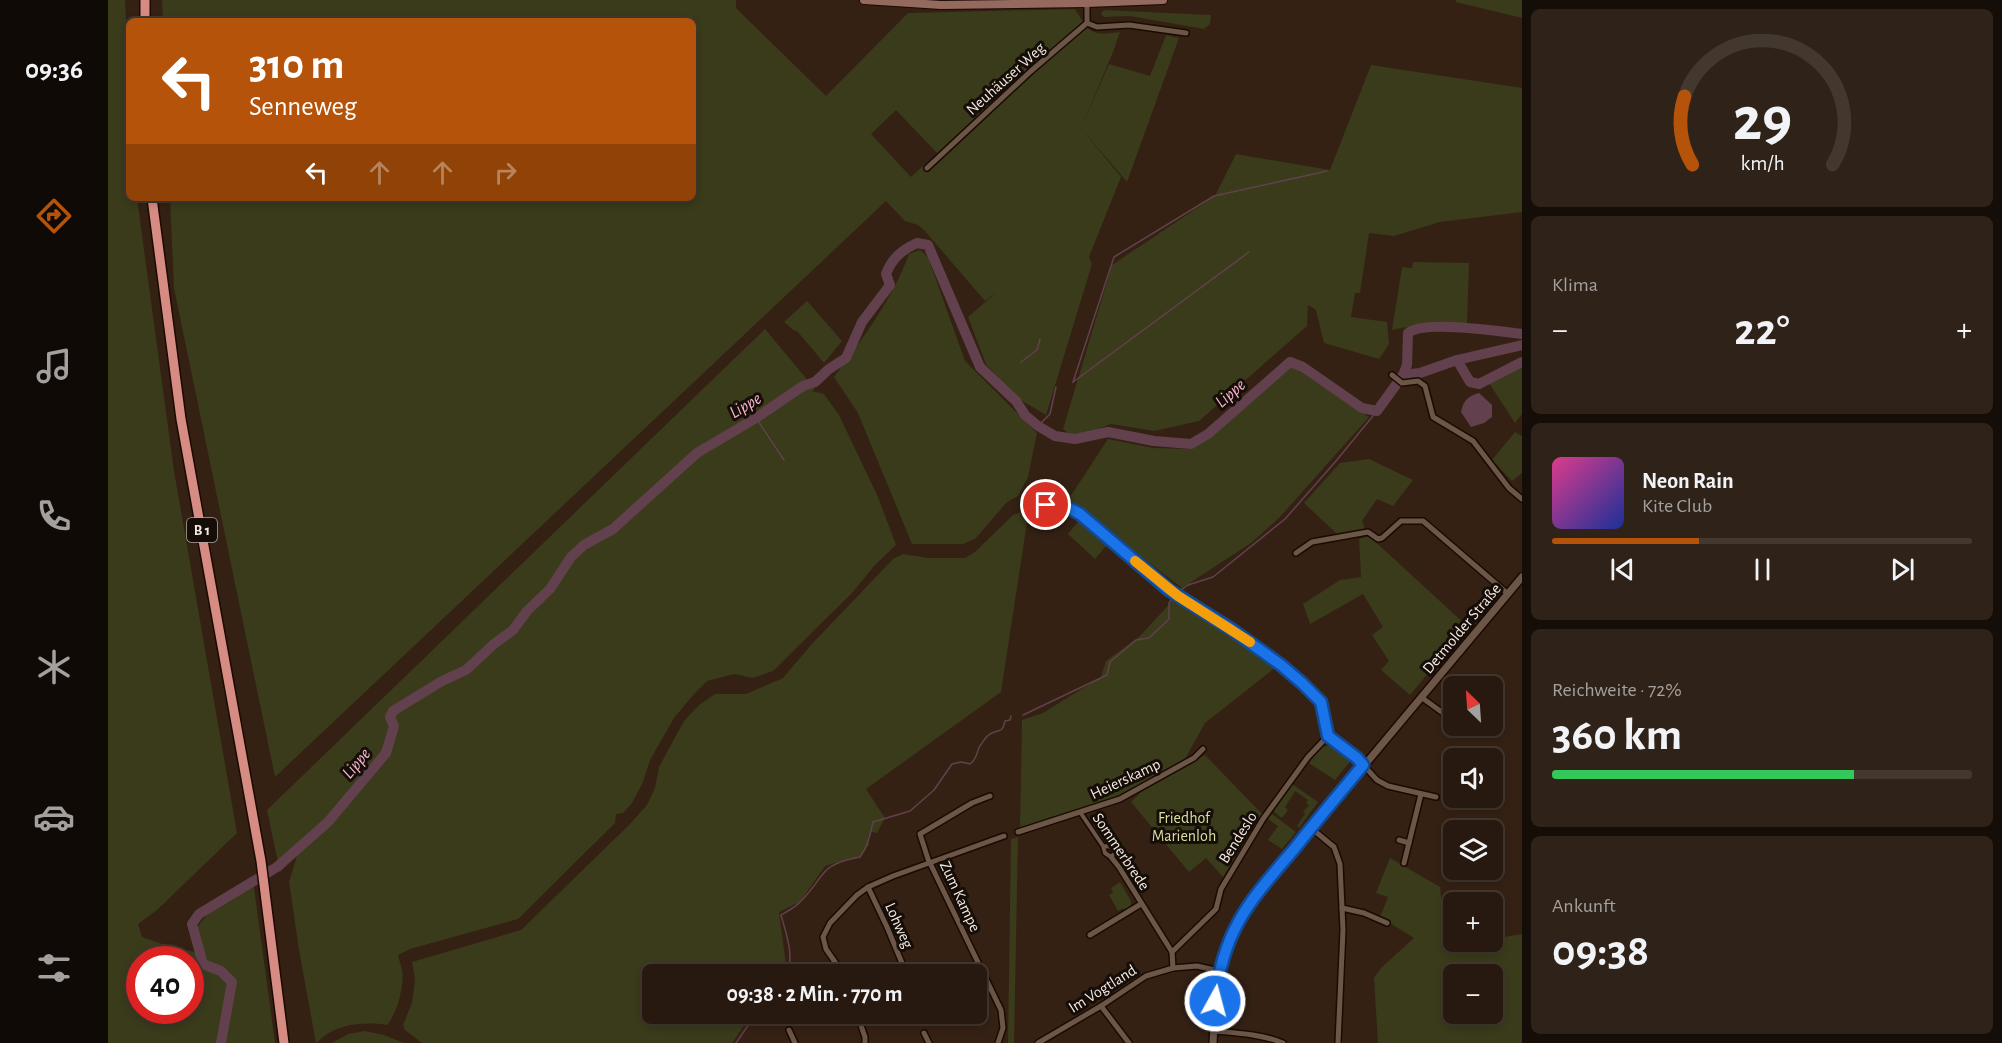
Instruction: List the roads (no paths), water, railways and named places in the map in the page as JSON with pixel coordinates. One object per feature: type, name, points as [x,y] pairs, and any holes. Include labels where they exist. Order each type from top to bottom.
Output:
[{"type":"highway","points":[[145,0],[145,18]]},
{"type":"highway","name":"B 1","points":[[152,201],[181,419],[261,861],[284,1043]]},
{"type":"main road","points":[[864,0],[941,5],[1163,0]]},
{"type":"street","points":[[1087,3],[1087,23],[1097,27],[1129,25],[1186,33]]},
{"type":"street","name":"Neuhäuser Weg","points":[[927,168],[1031,71],[1087,23]]},
{"type":"street","points":[[1393,376],[1402,383],[1418,381],[1425,386],[1433,417],[1473,441],[1509,488],[1522,499]]},
{"type":"street","points":[[1046,505],[1065,506],[1080,514],[1175,594],[1231,629],[1281,665],[1321,702],[1328,736],[1357,758],[1377,780],[1388,786],[1436,797]]},
{"type":"street","points":[[1296,553],[1312,542],[1368,532],[1382,538],[1401,521],[1423,521],[1508,594]]},
{"type":"street","name":"Detmolder Straße","points":[[1213,1043],[1219,970],[1232,934],[1250,902],[1522,577]]},
{"type":"street","name":"Detmolder Straße","points":[[1421,697],[1443,713]]},
{"type":"street","name":"Bendeslo","points":[[1172,952],[1216,909],[1221,889],[1263,819],[1308,757],[1328,736]]},
{"type":"street","name":"Heierskamp","points":[[1018,832],[1120,799],[1194,758],[1203,749]]},
{"type":"street","points":[[1404,863],[1421,794]]},
{"type":"street","name":"Zum Kampe","points":[[978,964],[920,834],[972,803],[990,796]]},
{"type":"street","name":"Sommerbrede","points":[[1080,812],[1103,846],[1105,853],[1119,867],[1172,952],[1173,968]]},
{"type":"street","points":[[1311,828],[1332,845],[1340,864],[1343,930],[1338,1043]]},
{"type":"street","points":[[836,964],[826,949],[824,933],[830,923],[857,895],[868,887],[1004,836]]},
{"type":"street","points":[[1399,840],[1409,843]]},
{"type":"street","points":[[1103,846],[1115,847],[1111,857]]},
{"type":"street","name":"Lohweg","points":[[868,887],[902,964]]},
{"type":"street","name":"Sommerbrede","points":[[1090,935],[1141,904]]},
{"type":"street","points":[[1342,908],[1364,913],[1387,923]]},
{"type":"street","name":"Im Vogtland","points":[[1038,1043],[1146,976],[1173,968],[1197,966],[1219,970]]},
{"type":"street","name":"Zum Kampe","points":[[987,982],[1001,1010],[1003,1024],[998,1043]]},
{"type":"street","points":[[1101,1006],[1129,1043]]},
{"type":"street","points":[[860,1024],[865,1043]]},
{"type":"street","points":[[789,1030],[795,1043]]},
{"type":"street","points":[[1214,1031],[1271,1038],[1283,1043]]},
{"type":"street","points":[[924,1033],[929,1043]]},
{"type":"waterway","points":[[1073,382],[1114,257],[1214,196],[1327,171]]},
{"type":"waterway","name":"Lippe","points":[[221,1043],[232,982],[221,971],[203,964],[192,924],[199,914],[277,867],[328,822],[386,753],[394,726],[390,717],[393,711],[442,681],[466,670],[513,630],[527,611],[550,589],[571,557],[584,545],[613,529],[697,453],[756,418],[803,386],[815,382],[846,358],[862,322],[890,285],[886,274],[891,263],[898,255],[917,243],[928,245],[980,367],[1016,401],[1025,415],[1055,436],[1075,439],[1108,432],[1154,441],[1191,444],[1208,434],[1290,362],[1303,367],[1362,408],[1377,411],[1403,375],[1420,373],[1457,360],[1522,345]]},
{"type":"waterway","points":[[1073,382],[1249,252]]},
{"type":"waterway","name":"Lippe","points":[[1403,375],[1407,365],[1408,333],[1416,329],[1445,327],[1522,334]]},
{"type":"waterway","points":[[1021,362],[1037,350],[1040,339]]},
{"type":"waterway","name":"Lippe","points":[[1457,360],[1470,382],[1479,384],[1522,362]]},
{"type":"waterway","points":[[1038,426],[1050,414],[1056,387]]},
{"type":"waterway","points":[[1178,592],[1188,585],[1213,577],[1285,519],[1377,411]]},
{"type":"waterway","points":[[756,418],[784,460]]},
{"type":"waterway","points":[[1023,715],[1107,675],[1110,662],[1136,640],[1149,638],[1169,619],[1169,603],[1175,595]]},
{"type":"waterway","points":[[789,964],[790,954],[781,915],[799,903],[829,868],[846,860],[860,857],[867,845],[873,822],[910,811],[934,790],[952,764],[961,762],[970,764],[985,739],[1002,729],[1005,721],[1010,720],[1011,716]]},
{"type":"waterway","points":[[736,1043],[749,1024]]},
{"type":"park label","name":"Friedhof Marienloh","points":[[1184,826]]}]
